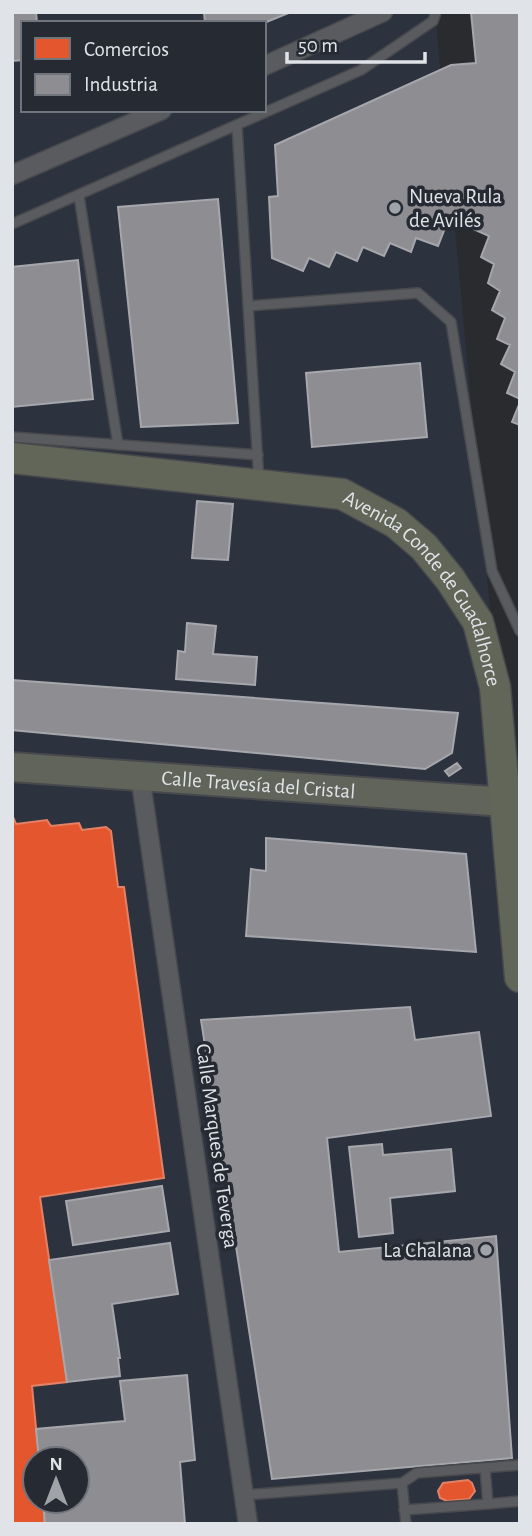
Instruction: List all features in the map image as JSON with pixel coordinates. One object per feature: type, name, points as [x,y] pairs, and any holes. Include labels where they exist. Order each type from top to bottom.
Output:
[{"type":"highway","name":"Avenida Conde de Guadalhorce","points":[[12,458],[258,469],[342,494],[396,523],[424,547],[450,579],[478,622],[495,687],[520,977]]},
{"type":"main road","name":"Calle Travesía del Cristal","points":[[12,767],[505,802]]},
{"type":"street","points":[[266,65],[383,12]]},
{"type":"street","points":[[12,175],[157,112]]},
{"type":"street","name":"Calle Marques de Teverga","points":[[140,775],[248,1524]]},
{"type":"lane","points":[[12,225],[361,70],[433,21],[436,12]]},
{"type":"lane","points":[[237,126],[258,469]]},
{"type":"lane","points":[[79,196],[117,445]]},
{"type":"lane","points":[[248,306],[418,293],[451,323],[492,571],[520,631]]},
{"type":"lane","name":"Avenida Conde de Guadalhorce","points":[[12,437],[117,445],[258,469]]},
{"type":"lane","points":[[244,1494],[402,1483],[417,1473],[520,1465]]},
{"type":"lane","points":[[485,1468],[488,1504]]},
{"type":"lane","points":[[402,1483],[406,1524]]},
{"type":"lane","points":[[404,1510],[520,1501]]},
{"type":"shaded area","points":[[12,12],[435,12],[520,934],[520,1524],[12,1524]]},
{"type":"building: Comercios","points":[[13,817],[16,824],[47,820],[51,826],[79,823],[82,830],[106,827],[111,831],[118,887],[124,887],[164,1178],[40,1197],[67,1382],[32,1386],[38,1445],[21,1445],[21,1515],[44,1515],[45,1524],[12,1524]]},
{"type":"building: Comercios","points":[[468,1480],[475,1491],[469,1499],[447,1501],[440,1498],[438,1491],[443,1483]]},
{"type":"building: Industria","points":[[12,12],[36,12],[37,21],[21,21],[21,60],[12,61]]},
{"type":"building: Industria","points":[[204,12],[291,12],[266,22],[205,21]]},
{"type":"building: Industria","name":"Nueva Rula de Avilés","points":[[471,12],[520,12],[520,399],[507,393],[515,372],[501,364],[510,345],[497,339],[505,318],[492,310],[500,291],[488,283],[494,264],[481,257],[489,236],[449,218],[438,246],[416,238],[411,252],[390,243],[384,256],[363,247],[357,261],[336,252],[329,267],[309,258],[303,271],[272,258],[269,197],[278,196],[275,145],[451,65],[476,63]]},
{"type":"building: Industria","points":[[218,199],[238,423],[141,427],[118,207]]},
{"type":"building: Industria","points":[[78,260],[93,399],[12,407],[12,267]]},
{"type":"building: Industria","points":[[420,363],[427,437],[312,447],[306,373]]},
{"type":"building: Industria","points":[[520,402],[520,425],[512,422]]},
{"type":"building: Industria","points":[[197,501],[233,504],[228,560],[192,558]]},
{"type":"building: Industria","points":[[187,623],[216,626],[213,654],[257,657],[255,685],[176,679],[178,651],[185,652]]},
{"type":"building: Industria","points":[[12,680],[458,713],[452,753],[425,769],[12,730]]},
{"type":"building: Industria","points":[[457,763],[461,768],[449,776],[445,771]]},
{"type":"building: Industria","points":[[266,838],[466,854],[476,952],[246,936],[251,869],[266,871]]},
{"type":"building: Industria","points":[[410,1007],[415,1040],[479,1032],[491,1116],[327,1138],[339,1252],[496,1236],[512,1458],[272,1479],[201,1020]]},
{"type":"building: Industria","points":[[382,1144],[383,1155],[451,1149],[455,1191],[390,1198],[393,1233],[359,1237],[349,1147]]},
{"type":"building: Industria","points":[[162,1186],[169,1231],[73,1245],[66,1201]]},
{"type":"building: Industria","points":[[170,1243],[178,1294],[112,1304],[120,1376],[67,1382],[49,1260]]},
{"type":"building: Industria","points":[[187,1375],[195,1460],[180,1462],[185,1524],[45,1524],[44,1515],[91,1515],[91,1445],[38,1445],[36,1429],[125,1421],[120,1381]]},
{"type":"place","name":"Nueva Rula de Avilés","points":[[395,208]]},
{"type":"place","name":"La Chalana","points":[[486,1250]]}]
